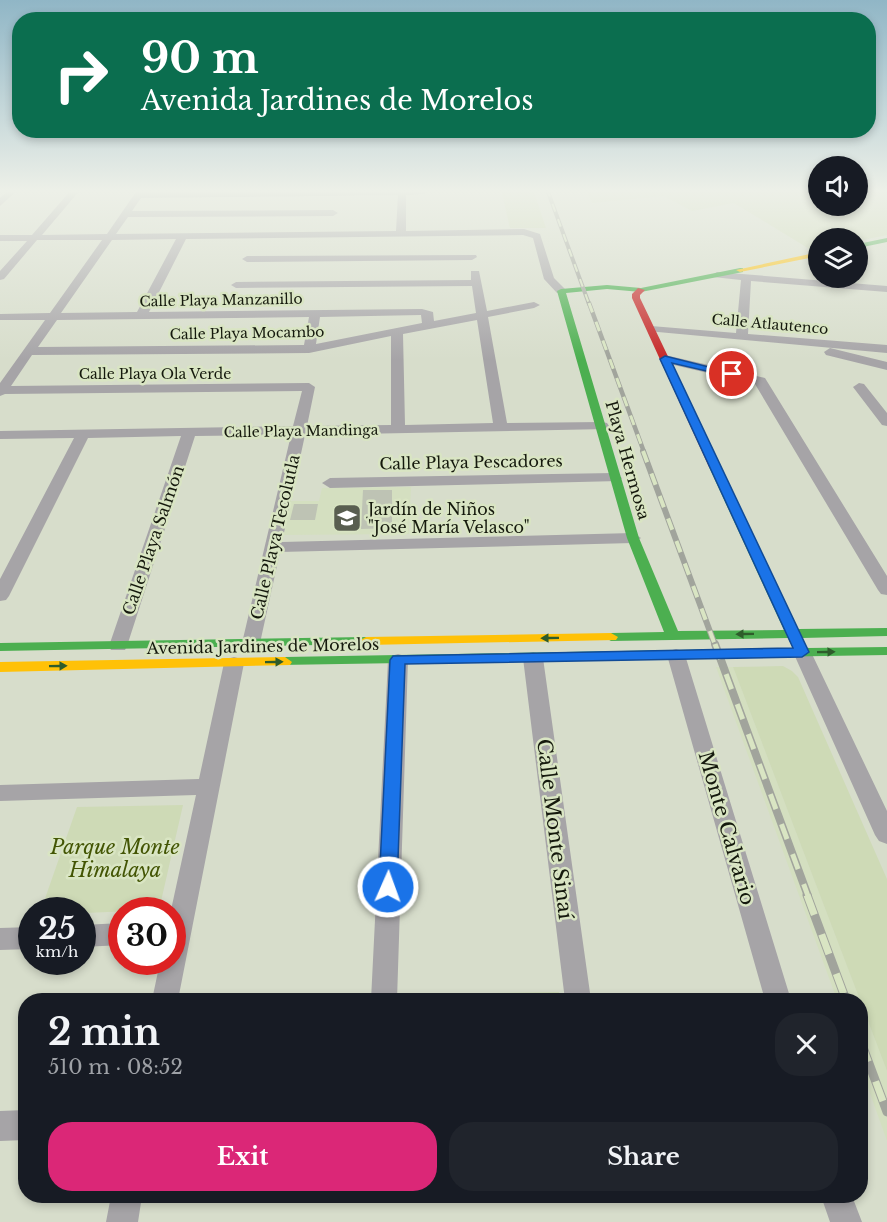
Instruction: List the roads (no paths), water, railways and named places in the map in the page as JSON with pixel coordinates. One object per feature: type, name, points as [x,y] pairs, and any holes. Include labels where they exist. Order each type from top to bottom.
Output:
[{"type":"main road","points":[[561,291],[607,287],[641,290],[808,256]]},
{"type":"main road","points":[[641,290],[636,294],[636,298],[798,643]]},
{"type":"main road","name":"Playa Hermosa","points":[[561,291],[633,538],[674,645]]},
{"type":"main road","name":"Avenida Jardines de Morelos","points":[[0,666],[533,658],[674,645],[798,643],[887,632]]},
{"type":"main road","points":[[317,662],[320,642]]},
{"type":"main road","name":"Avenida Jardines de Morelos","points":[[0,647],[320,642],[674,645],[798,643],[887,651]]},
{"type":"street","points":[[0,277],[27,246]]},
{"type":"street","points":[[1,391],[103,246]]},
{"type":"street","points":[[141,316],[177,246]]},
{"type":"street","points":[[236,286],[251,246]]},
{"type":"street","points":[[471,246],[501,428]]},
{"type":"street","name":"Playa Hermosa","points":[[540,246],[549,279],[561,291]]},
{"type":"street","points":[[236,286],[472,256]]},
{"type":"street","points":[[0,260],[15,260]]},
{"type":"street","points":[[717,275],[887,289]]},
{"type":"street","points":[[742,336],[746,278]]},
{"type":"street","points":[[236,286],[477,283]]},
{"type":"street","name":"Calle Playa Manzanillo","points":[[0,317],[141,316],[236,286],[315,314],[422,312],[429,314],[428,326]]},
{"type":"street","name":"Calle Playa Mocambo","points":[[29,351],[309,349],[534,305]]},
{"type":"street","points":[[309,349],[315,314]]},
{"type":"street","name":"Calle Atlautenco","points":[[651,329],[887,349]]},
{"type":"street","points":[[397,333],[398,430]]},
{"type":"street","points":[[796,341],[838,355],[887,366]]},
{"type":"street","points":[[665,359],[760,381],[887,590]]},
{"type":"street","name":"Calle Playa Ola Verde","points":[[1,391],[309,387]]},
{"type":"street","name":"Calle Playa Tecolutla","points":[[251,644],[271,547],[309,387]]},
{"type":"street","points":[[859,387],[887,422]]},
{"type":"street","points":[[873,403],[887,407]]},
{"type":"street","name":"Calle Playa Mandinga","points":[[0,435],[189,434],[300,430],[602,426]]},
{"type":"street","points":[[0,596],[83,434]]},
{"type":"street","name":"Calle Playa Salmón","points":[[118,646],[189,434]]},
{"type":"street","name":"Calle Playa Pescadores","points":[[330,483],[614,478]]},
{"type":"street","points":[[271,547],[633,538]]},
{"type":"street","points":[[798,643],[887,835]]},
{"type":"street","name":"Monte Calvario","points":[[674,645],[776,993]]},
{"type":"street","name":"Calle Monte Sinaí","points":[[533,658],[577,993]]},
{"type":"street","points":[[384,993],[398,660]]},
{"type":"street","points":[[184,897],[210,787],[234,663]]},
{"type":"street","points":[[0,793],[210,787]]},
{"type":"street","points":[[0,939],[18,938]]},
{"type":"street","points":[[166,993],[169,975]]},
{"type":"street","points":[[0,1126],[18,1125]]},
{"type":"street","points":[[122,1222],[126,1203]]},
{"type":"street","points":[[839,1203],[846,1222]]},
{"type":"railway","points":[[568,246],[589,304]]},
{"type":"railway","points":[[589,303],[644,452]]},
{"type":"railway","points":[[643,451],[715,645]]},
{"type":"railway","points":[[715,644],[808,896]]},
{"type":"railway","points":[[807,895],[843,993]]},
{"type":"railway","points":[[868,1061],[887,1112]]},
{"type":"place","name":"Jardín de Niños \"José María Velasco\"","points":[[347,518]]},
{"type":"park label","name":"Parque Monte Himalaya","points":[[115,858]]}]
